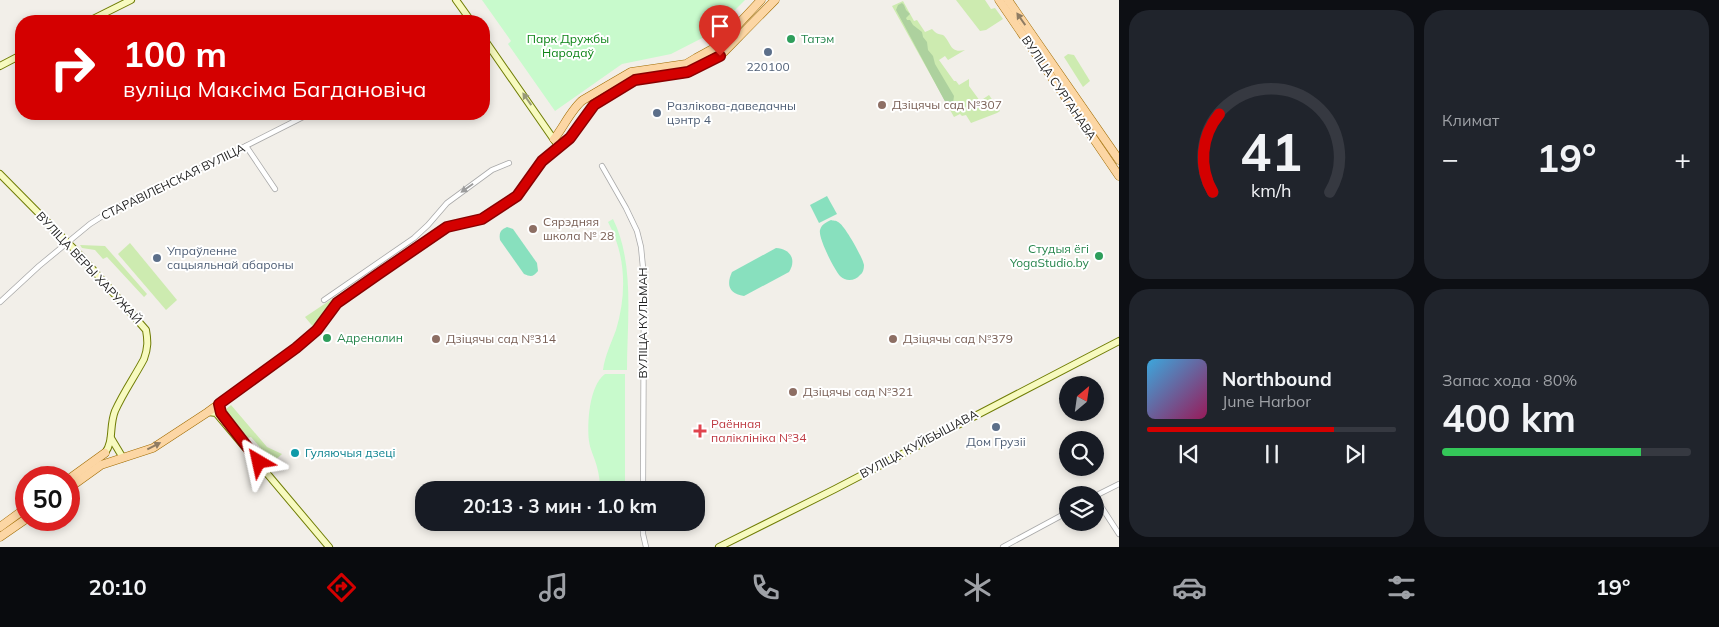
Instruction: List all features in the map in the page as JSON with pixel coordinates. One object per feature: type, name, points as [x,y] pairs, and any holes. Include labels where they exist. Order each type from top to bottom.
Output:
[{"type":"main road","points":[[101,15],[131,0]]},
{"type":"main road","points":[[456,0],[467,15]]},
{"type":"main road","points":[[554,139],[583,100],[631,72],[686,64],[718,46],[761,0]]},
{"type":"main road","points":[[80,480],[102,465],[153,448],[208,412],[296,348],[317,330],[337,303],[377,275],[447,227],[482,219],[517,196],[546,156],[570,138],[594,105],[635,80],[688,72],[720,56],[775,0]]},
{"type":"main road","name":"ВУЛІЦА СУРГАНАВА","points":[[999,0],[1119,176]]},
{"type":"main road","name":"ВУЛІЦА СУРГАНАВА","points":[[1008,0],[1119,160]]},
{"type":"main road","points":[[490,48],[559,147]]},
{"type":"main road","points":[[0,66],[15,59]]},
{"type":"main road","name":"ВУЛІЦА ВЕРЫ ХАРУЖАЙ","points":[[0,174],[68,242],[146,330],[149,342],[144,359],[115,411],[110,426],[110,445],[105,453]]},
{"type":"main road","name":"ВУЛІЦА КУЙБЫШАВА","points":[[719,547],[835,489],[1119,341]]},
{"type":"main road","points":[[219,404],[221,413],[251,452]]},
{"type":"main road","points":[[208,412],[216,412],[329,547]]},
{"type":"main road","points":[[111,438],[123,458]]},
{"type":"main road","points":[[80,471],[105,453]]},
{"type":"main road","points":[[2,531],[15,519]]},
{"type":"main road","points":[[2,531],[15,524]]},
{"type":"street","name":"СТАРАВІЛЕНСКАЯ ВУЛІЦА","points":[[0,302],[68,242],[90,224],[112,210],[297,120]]},
{"type":"street","points":[[246,146],[275,189]]},
{"type":"street","points":[[324,300],[420,233],[447,203],[492,170],[509,163]]},
{"type":"street","name":"ВУЛІЦА КУЛЬМАН","points":[[602,166],[632,218],[641,247],[644,278],[643,481]]},
{"type":"street","points":[[1104,492],[1119,484]]},
{"type":"street","points":[[1104,511],[1119,534]]},
{"type":"street","points":[[1003,547],[1010,545],[1059,517]]},
{"type":"street","points":[[643,531],[646,547]]},
{"type":"green space","name":"Парк Дружбы Народаў","points":[[482,0],[745,0],[712,33],[671,54],[622,64],[555,111],[508,44],[511,41]]},
{"type":"green space","points":[[956,0],[985,0],[991,9],[995,8],[1003,19],[986,30],[980,31]]},
{"type":"green space","points":[[903,1],[914,21],[917,20],[925,32],[932,29],[943,35],[953,49],[965,50],[948,60],[945,56],[939,60],[954,81],[959,85],[969,79],[969,86],[980,101],[989,95],[1000,111],[971,123],[966,115],[962,116],[960,114],[954,117],[892,6]]},
{"type":"green space","points":[[902,3],[910,14],[906,18],[907,20],[910,20],[922,32],[935,64],[954,96],[952,110],[949,109],[896,10],[898,5]]},
{"type":"green space","points":[[1068,54],[1074,55],[1090,81],[1083,87],[1064,57]]},
{"type":"green space","points":[[827,196],[837,214],[819,223],[810,205]]},
{"type":"green space","points":[[613,219],[620,236],[627,273],[627,370],[603,370],[620,316],[623,289],[621,261],[614,235],[608,222]]},
{"type":"green space","points":[[831,220],[841,224],[863,261],[863,271],[856,279],[848,280],[840,276],[824,246],[820,230],[824,224]]},
{"type":"green space","points":[[507,227],[513,229],[537,263],[538,271],[533,275],[524,274],[500,240],[500,232]]},
{"type":"green space","points":[[130,243],[177,300],[166,310],[118,254]]},
{"type":"green space","points":[[80,245],[105,246],[147,294],[144,297],[107,257],[103,259],[95,250],[82,248]]},
{"type":"green space","points":[[776,248],[785,250],[791,255],[792,263],[789,272],[744,296],[732,291],[729,281],[732,272]]},
{"type":"green space","points":[[380,267],[335,300],[315,329],[305,317]]},
{"type":"green space","points":[[605,374],[625,374],[625,481],[599,481],[590,444],[588,425],[590,405],[595,387]]},
{"type":"green space","points":[[231,405],[267,447],[282,454],[270,465],[263,457],[266,454],[251,437],[248,438],[225,410]]},
{"type":"place","name":"Татэм","points":[[791,39]]},
{"type":"place","name":"220100","points":[[768,52]]},
{"type":"place","name":"Дзіцячы сад №307","points":[[882,105]]},
{"type":"place","name":"Разлікова-даведачны цэнтр 4","points":[[657,113]]},
{"type":"place","name":"Сярэдняя школа № 28","points":[[533,229]]},
{"type":"place","name":"Студыя ёгі YogaStudio.by","points":[[1099,256]]},
{"type":"place","name":"Упраўленне сацыяльнай абароны","points":[[157,258]]},
{"type":"place","name":"Адреналин","points":[[327,338]]},
{"type":"place","name":"Дзіцячы сад №314","points":[[436,339]]},
{"type":"place","name":"Дзіцячы сад №379","points":[[893,339]]},
{"type":"place","name":"Дзіцячы сад №321","points":[[793,392]]},
{"type":"place","name":"Дом Грузіі","points":[[996,427]]},
{"type":"place","name":"Раённая паліклініка №34","points":[[700,431]]},
{"type":"place","name":"Гуляючыя дзеці","points":[[295,453]]},
{"type":"route","points":[[259,462],[221,413],[219,404],[259,373],[296,348],[317,330],[337,303],[377,275],[447,227],[482,219],[517,196],[535,169],[546,156],[570,138],[594,105],[635,80],[688,72],[720,56]]}]
